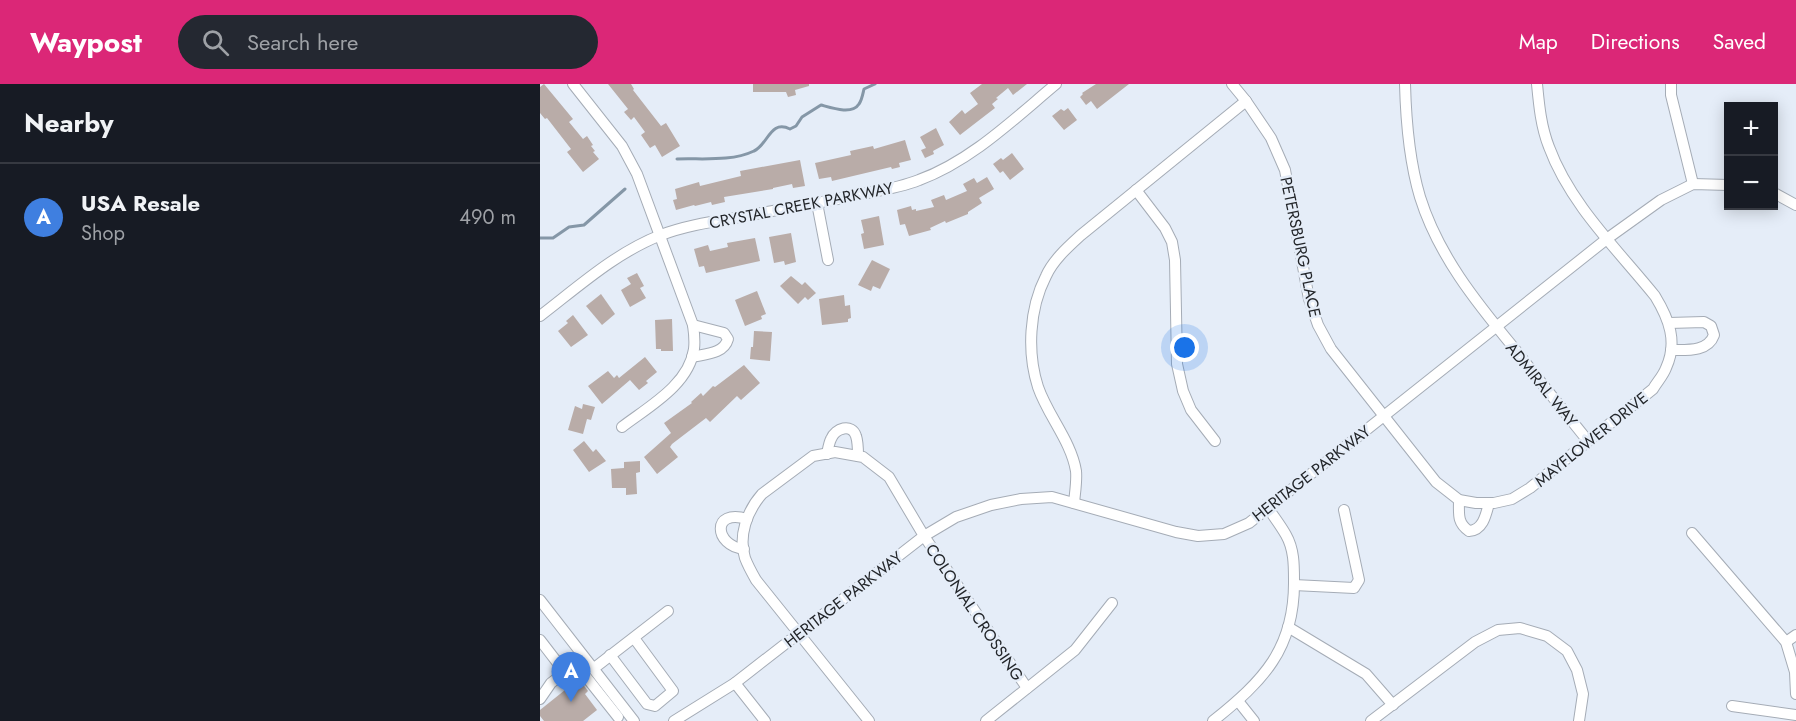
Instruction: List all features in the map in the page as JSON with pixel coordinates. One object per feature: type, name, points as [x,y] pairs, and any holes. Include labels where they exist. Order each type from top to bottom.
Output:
[{"type":"street","points":[[573,84],[622,146],[637,174],[693,325],[695,348],[684,373],[674,386],[622,427]]},
{"type":"street","name":"CRYSTAL CREEK PARKWAY","points":[[540,316],[604,266],[661,235],[716,221],[879,191],[918,181],[934,174],[966,156],[1056,84]]},
{"type":"street","name":"PETERSBURG PLACE","points":[[1232,84],[1270,138],[1285,170],[1309,299],[1318,325],[1330,349],[1383,417]]},
{"type":"street","name":"ADMIRAL WAY","points":[[1405,84],[1406,126],[1411,163],[1421,199],[1443,250],[1463,283],[1496,327],[1588,441]]},
{"type":"street","name":"MAYFLOWER DRIVE","points":[[1459,500],[1489,503],[1512,499],[1530,488],[1653,389],[1666,368],[1671,351],[1672,332],[1665,312],[1655,296],[1580,204],[1560,174],[1548,145],[1540,114],[1537,84]]},
{"type":"street","points":[[1671,84],[1671,94],[1693,184]]},
{"type":"street","points":[[1074,502],[1076,473],[1073,459],[1039,389],[1032,361],[1031,331],[1046,275],[1066,249],[1246,101]]},
{"type":"street","name":"HERITAGE PARKWAY","points":[[674,721],[735,683],[924,536],[956,518],[991,505],[1052,497],[1176,532],[1198,536],[1224,534],[1249,523],[1608,238],[1661,201],[1693,184],[1724,184]]},
{"type":"street","points":[[1136,190],[1165,228],[1172,242],[1175,260],[1177,364],[1183,392],[1191,410],[1215,441]]},
{"type":"street","points":[[1778,196],[1796,205]]},
{"type":"street","points":[[817,203],[828,260]]},
{"type":"street","points":[[1669,323],[1704,322],[1711,326],[1714,335],[1712,341],[1702,348],[1671,351]]},
{"type":"street","points":[[692,357],[721,349],[726,345],[728,339],[724,333],[717,330],[693,325]]},
{"type":"street","points":[[1383,417],[1436,482],[1459,500],[1458,518],[1462,526],[1469,531],[1474,531],[1482,525],[1489,503]]},
{"type":"street","points":[[827,454],[831,438],[838,430],[847,427],[853,430],[857,437],[858,456]]},
{"type":"street","points":[[869,721],[756,580],[745,558],[743,534],[747,519],[755,502],[762,494],[813,456],[835,452],[863,458],[889,477],[924,536]]},
{"type":"street","points":[[1213,721],[1260,680],[1274,659],[1288,627],[1294,585],[1293,558],[1287,536],[1268,508]]},
{"type":"street","points":[[1294,585],[1354,588],[1359,580],[1344,510]]},
{"type":"street","points":[[744,549],[732,546],[725,540],[721,534],[721,526],[729,517],[737,516],[747,519]]},
{"type":"street","points":[[1692,532],[1786,642],[1795,672],[1796,694]]},
{"type":"street","name":"COLONIAL CROSSING","points":[[924,536],[1027,688]]},
{"type":"street","points":[[986,721],[1075,650],[1112,603]]},
{"type":"street","points":[[542,606],[619,716],[634,721]]},
{"type":"street","points":[[593,669],[668,611]]},
{"type":"street","points":[[1288,627],[1366,674],[1393,705]]},
{"type":"street","points":[[1371,721],[1475,642],[1498,630],[1520,628],[1547,636],[1567,651],[1577,670],[1583,694],[1580,721]]},
{"type":"street","points":[[1786,642],[1796,635]]},
{"type":"street","points":[[610,655],[647,704],[655,706],[673,691],[634,638]]},
{"type":"street","points":[[540,640],[560,666]]},
{"type":"street","points":[[580,661],[593,669],[619,716]]},
{"type":"street","points":[[540,699],[551,683],[580,661]]},
{"type":"street","points":[[735,683],[763,720]]},
{"type":"street","points":[[1238,701],[1254,721]]},
{"type":"street","points":[[1732,706],[1796,718]]},
{"type":"building","points":[[544,84],[573,119],[569,122],[583,139],[587,136],[593,145],[591,146],[595,151],[593,152],[599,159],[583,172],[567,152],[571,149],[547,118],[545,119],[540,113],[540,87]]},
{"type":"building","points":[[608,84],[631,84],[633,90],[661,126],[666,123],[680,146],[662,157],[655,145],[650,148],[641,135],[645,132],[634,117],[631,120],[624,112],[628,109]]},
{"type":"building","points":[[753,84],[809,84],[809,86],[795,90],[796,95],[788,97],[786,92],[753,92]]},
{"type":"building","points":[[982,84],[1027,84],[1013,95],[1008,88],[992,104],[995,108],[960,135],[949,122],[962,110],[965,114],[978,104],[970,93]]},
{"type":"building","points":[[1096,84],[1129,84],[1097,109],[1091,101],[1086,105],[1080,97],[1082,93]]},
{"type":"building","points":[[1068,108],[1077,120],[1064,130],[1052,116],[1061,109],[1064,111]]},
{"type":"building","points":[[936,128],[944,145],[925,158],[921,150],[926,148],[920,137]]},
{"type":"building","points":[[905,140],[911,160],[899,163],[900,167],[892,169],[891,167],[832,181],[831,177],[819,179],[815,163],[851,155],[850,151],[873,146],[874,149]]},
{"type":"building","points":[[1012,153],[1024,169],[1010,180],[993,164]]},
{"type":"building","points":[[800,160],[805,186],[793,188],[792,184],[724,197],[725,202],[712,205],[711,202],[676,210],[673,200],[677,199],[675,189],[699,182],[700,186],[741,176],[740,171]]},
{"type":"building","points":[[987,177],[994,189],[979,198],[982,203],[968,214],[946,223],[945,221],[930,228],[931,230],[909,236],[905,224],[900,225],[897,210],[911,206],[912,210],[916,209],[916,211],[934,207],[931,200],[944,195],[946,200],[967,191],[963,184],[974,178],[977,183]]},
{"type":"building","points":[[879,216],[884,245],[864,249],[861,220]]},
{"type":"building","points":[[791,233],[796,262],[785,265],[784,261],[774,263],[769,237]]},
{"type":"building","points":[[755,238],[760,261],[706,273],[704,266],[699,267],[694,249],[708,245],[710,251],[728,247],[727,243]]},
{"type":"building","points":[[872,260],[890,269],[880,289],[873,286],[871,291],[858,285]]},
{"type":"building","points":[[637,273],[644,286],[640,288],[646,298],[630,307],[621,290],[631,284],[627,278]]},
{"type":"building","points":[[791,276],[802,285],[805,282],[816,293],[808,300],[805,297],[798,304],[780,286]]},
{"type":"building","points":[[757,291],[766,314],[761,316],[762,319],[745,326],[735,300]]},
{"type":"building","points":[[601,294],[615,314],[602,325],[586,306]]},
{"type":"building","points":[[844,295],[845,306],[850,305],[851,318],[848,322],[822,325],[819,299]]},
{"type":"building","points":[[573,315],[588,335],[571,347],[558,331],[568,323],[566,321]]},
{"type":"building","points":[[672,319],[673,351],[656,349],[655,320]]},
{"type":"building","points":[[754,331],[772,332],[770,361],[750,359]]},
{"type":"building","points":[[645,357],[657,372],[639,390],[630,380],[602,404],[588,386],[608,371],[614,378],[617,375],[619,378]]},
{"type":"building","points":[[744,365],[760,383],[741,400],[737,396],[710,422],[706,418],[672,444],[670,447],[678,457],[657,474],[644,457],[671,433],[664,423],[692,403],[701,393],[703,396],[713,386],[715,387]]},
{"type":"building","points":[[583,404],[595,407],[591,420],[587,419],[583,434],[568,430],[575,406],[582,409]]},
{"type":"building","points":[[584,441],[593,452],[596,449],[606,461],[589,472],[573,450]]},
{"type":"building","points":[[640,461],[640,472],[636,473],[637,494],[626,495],[626,488],[612,488],[611,469],[624,468],[624,462]]},
{"type":"building","points":[[575,682],[578,686],[582,683],[588,691],[585,694],[597,710],[583,721],[544,721],[540,716],[540,710]]},
{"type":"waterway","points":[[677,159],[736,157],[754,151],[778,127],[790,129],[796,126],[802,117],[821,105],[842,110],[856,107],[861,101],[864,89],[875,84]]},
{"type":"waterway","points":[[540,238],[553,238],[569,227],[584,225],[625,189]]},
{"type":"place","name":"USA Resale","points":[[571,702]]}]
